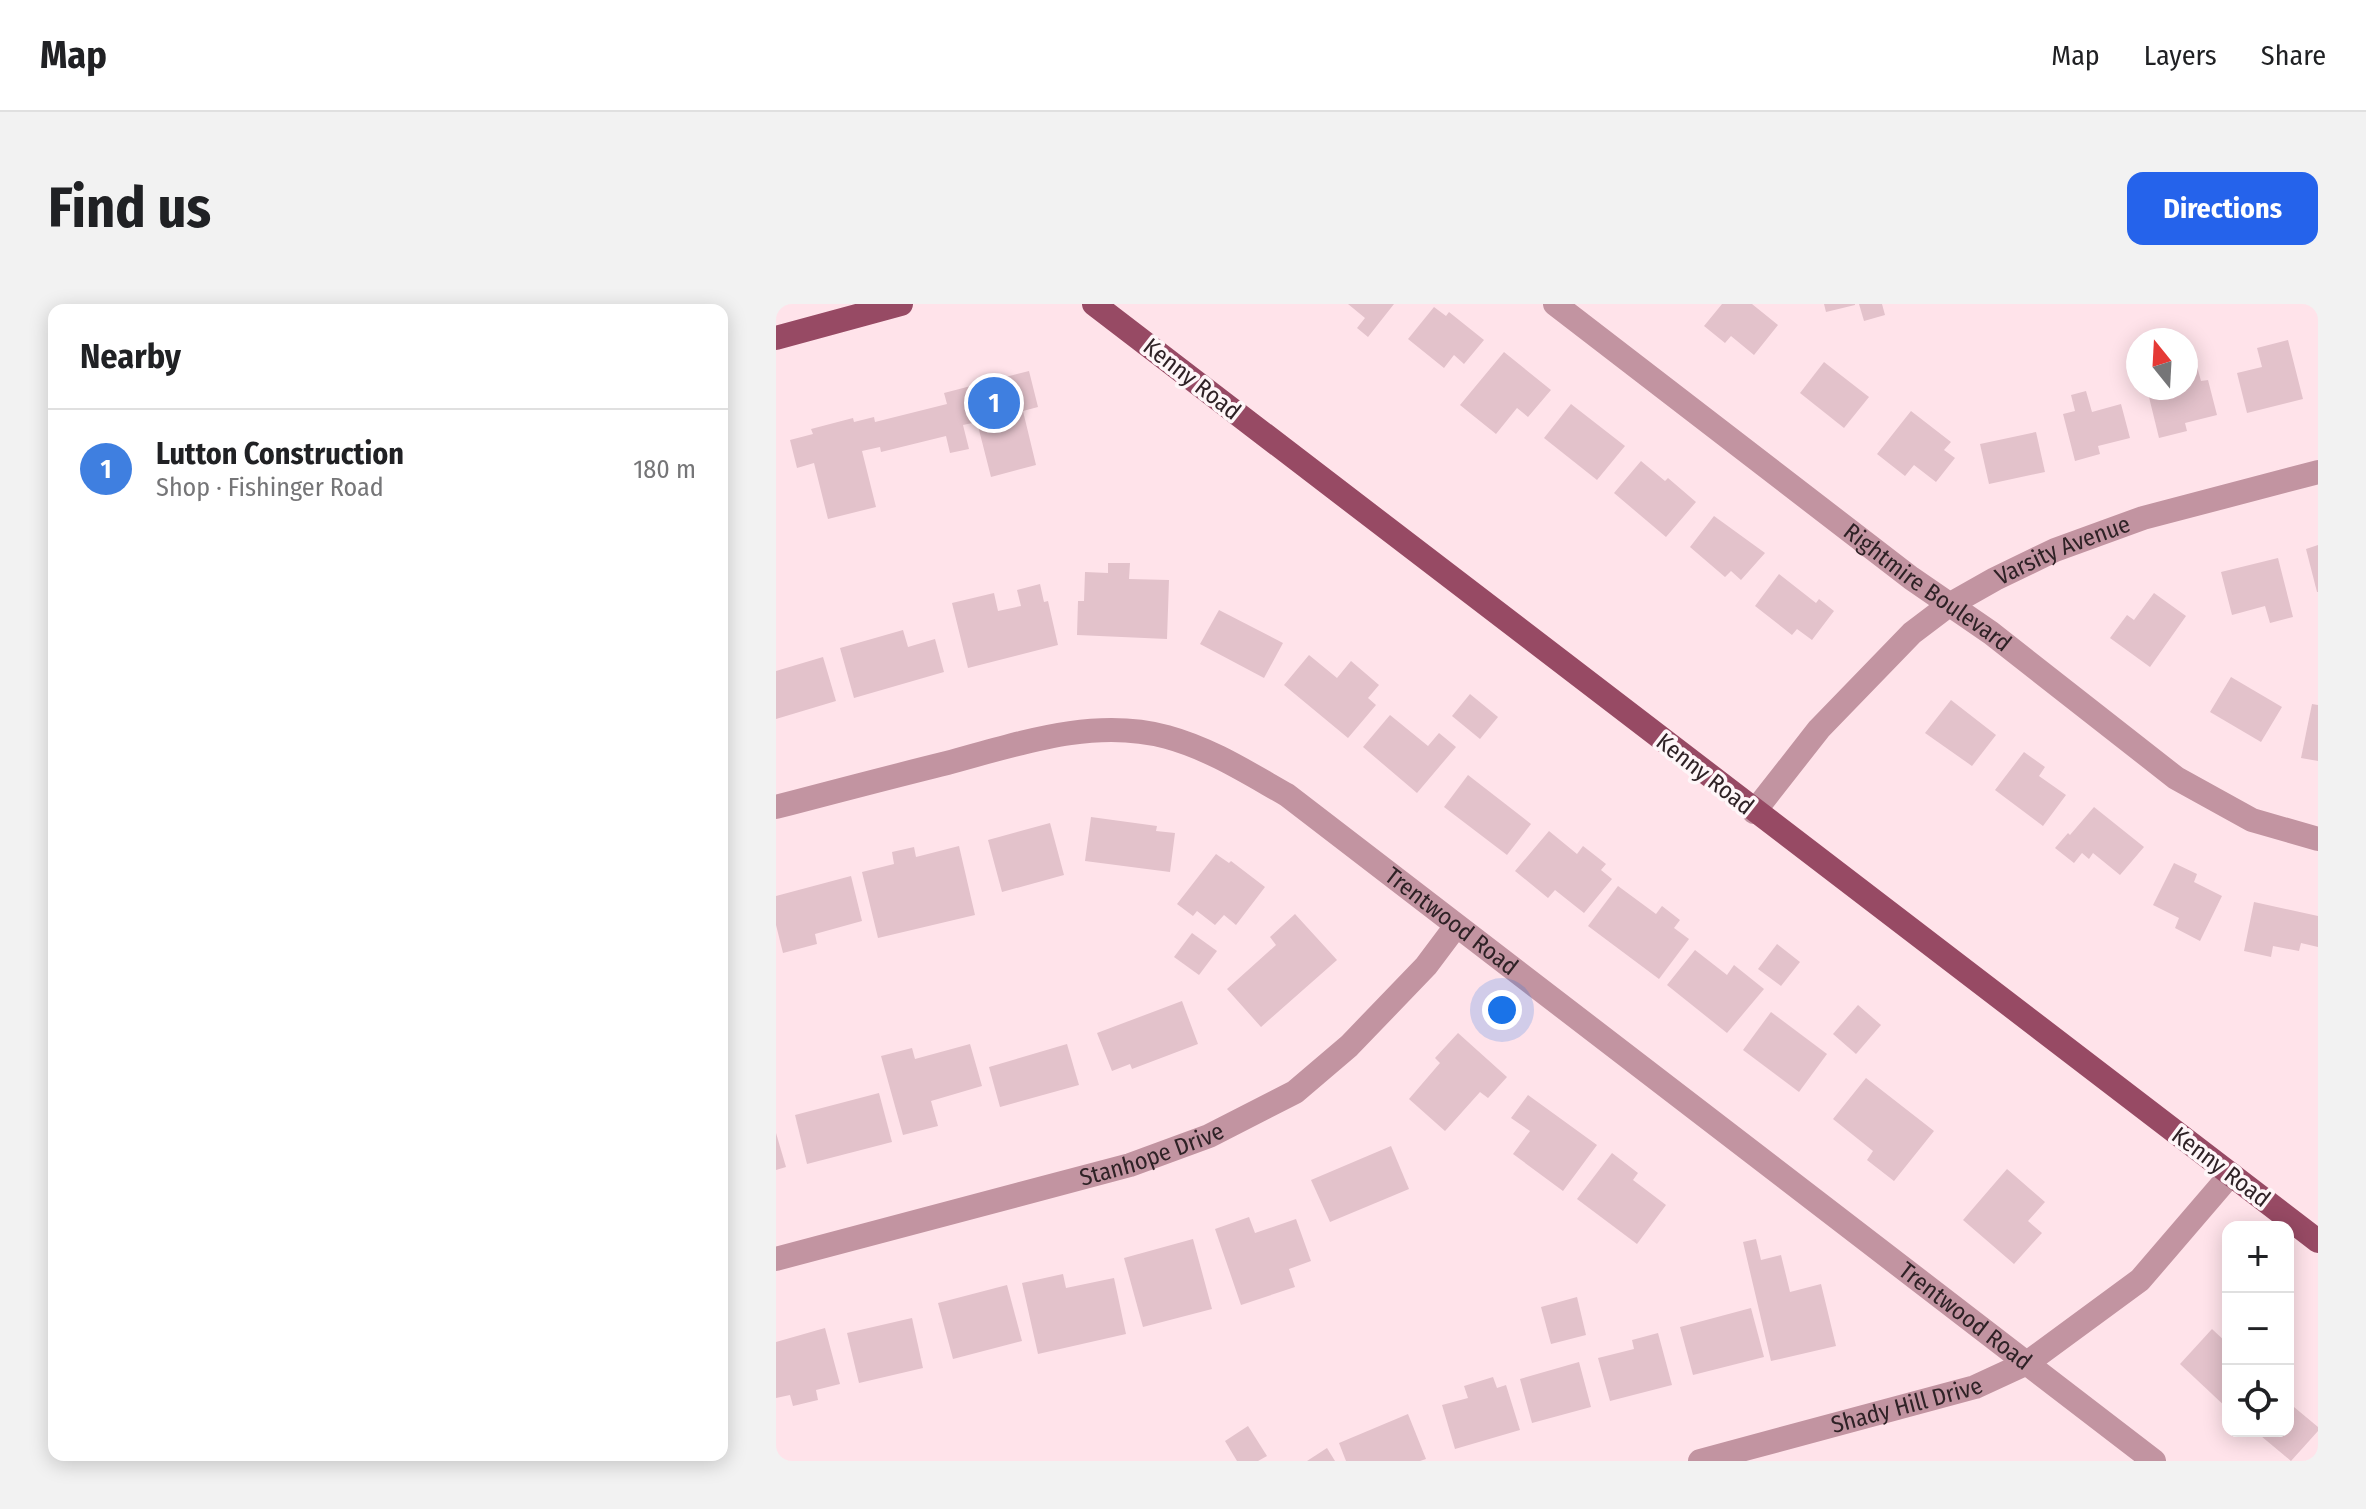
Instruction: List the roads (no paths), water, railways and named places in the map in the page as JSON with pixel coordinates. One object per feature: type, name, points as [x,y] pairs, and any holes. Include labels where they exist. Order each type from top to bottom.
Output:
[{"type":"main road","points":[[778,337],[837,304]]},
{"type":"main road","points":[[778,337],[901,304]]},
{"type":"main road","name":"Kenny Road","points":[[1094,304],[2318,1241]]},
{"type":"street","name":"Rightmire Boulevard","points":[[1555,304],[1949,605],[1991,633],[2176,778],[2252,820],[2318,839]]},
{"type":"street","name":"Varsity Avenue","points":[[1754,812],[1819,729],[1912,633],[1949,605],[2055,550],[2129,524],[2318,472]]},
{"type":"street","name":"Trentwood Road","points":[[776,807],[1034,739],[1084,731],[1127,730],[1167,737],[1218,755],[1287,795],[2154,1461]]},
{"type":"street","name":"Stanhope Drive","points":[[776,1259],[1130,1165],[1209,1136],[1295,1092],[1349,1046],[1426,966],[1456,926]]},
{"type":"street","name":"Shady Hill Drive","points":[[1700,1461],[1748,1455],[1975,1387],[2027,1363],[2140,1280],[2231,1174]]},
{"type":"place","name":"Lutton Construction","points":[[994,403]]}]
